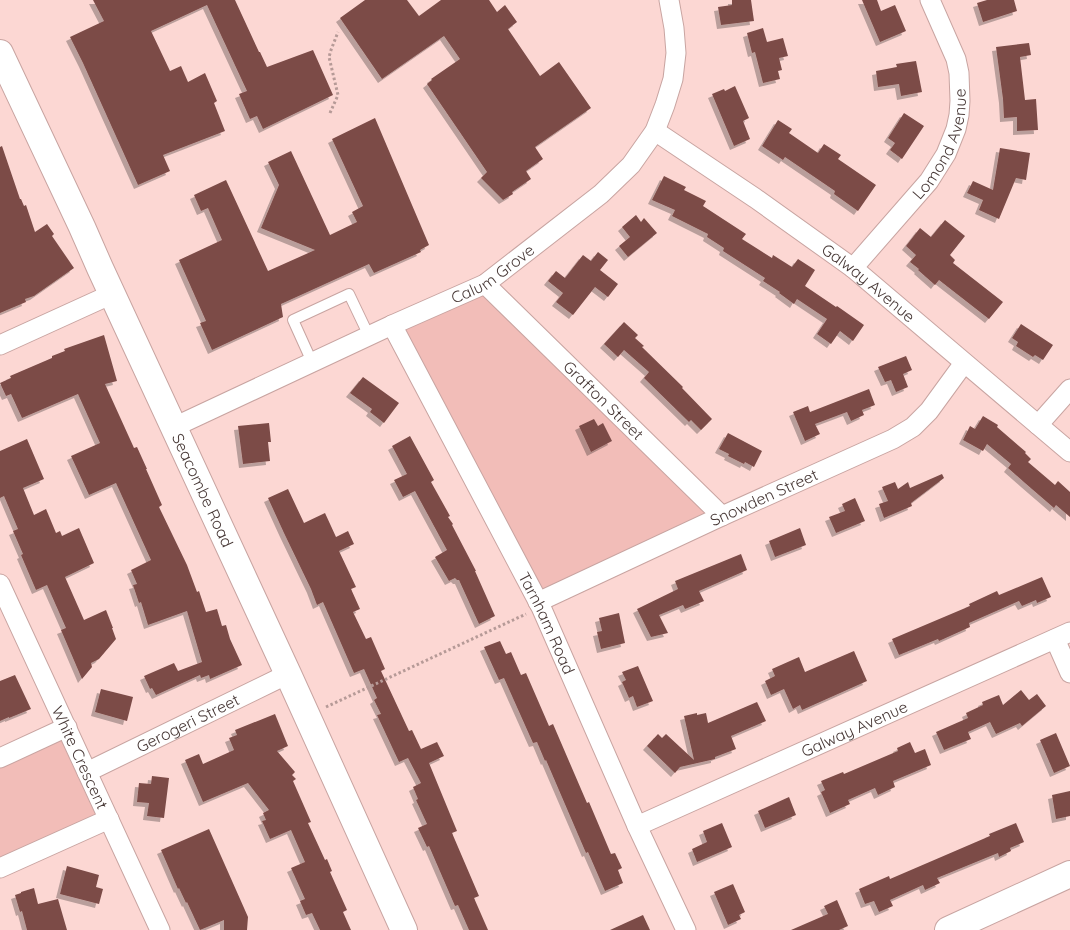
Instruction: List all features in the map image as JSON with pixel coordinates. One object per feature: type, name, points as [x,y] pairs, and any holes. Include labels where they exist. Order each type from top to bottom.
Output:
[{"type":"main road","name":"Seacombe Road","points":[[0,53],[78,218],[404,930]]},
{"type":"main road","points":[[948,930],[1070,874]]},
{"type":"street","name":"Calum Grove","points":[[174,427],[392,325],[485,284],[601,194],[631,165],[655,131],[666,105],[673,79],[676,53],[670,0]]},
{"type":"street","name":"Lomond Avenue","points":[[854,268],[929,181],[946,154],[956,128],[960,101],[959,73],[956,59],[930,0]]},
{"type":"street","name":"Galway Avenue","points":[[655,131],[854,268],[1070,452]]},
{"type":"street","name":"Grafton Street","points":[[485,284],[722,516]]},
{"type":"street","points":[[0,345],[112,294]]},
{"type":"street","name":"Tarnham Road","points":[[392,325],[539,604],[637,826],[686,930]]},
{"type":"street","name":"Snowden Street","points":[[539,604],[722,516],[893,439],[913,427],[929,411],[964,363]]},
{"type":"street","points":[[1038,425],[1070,389]]},
{"type":"street","name":"White Crescent","points":[[0,584],[160,930]]},
{"type":"street","name":"Galway Avenue","points":[[637,826],[1063,636]]},
{"type":"street","points":[[1063,636],[1070,673]]},
{"type":"street","name":"Gerogeri Street","points":[[87,772],[288,674]]},
{"type":"street","points":[[0,758],[67,727]]},
{"type":"street","points":[[0,868],[109,819]]},
{"type":"lane","points":[[312,362],[293,320],[349,294],[369,336]]},
{"type":"path","points":[[330,113],[337,101],[338,95],[329,56],[338,32]]},
{"type":"path","points":[[307,716],[539,604]]},
{"type":"shaded area","points":[[484,289],[716,515],[540,597],[397,328]]},
{"type":"shaded area","points":[[61,740],[96,816],[0,860],[0,768]]},
{"type":"building","points":[[93,0],[235,0],[267,67],[313,50],[333,95],[263,129],[257,116],[250,119],[239,94],[247,91],[207,5],[151,31],[170,71],[181,66],[188,82],[205,73],[217,101],[214,103],[225,131],[163,155],[170,171],[138,185],[70,37],[104,21]]},
{"type":"building","points":[[365,0],[407,0],[419,16],[441,0],[489,0],[497,12],[505,5],[517,22],[508,29],[540,76],[559,62],[591,108],[535,147],[543,159],[526,171],[531,179],[503,200],[481,178],[487,172],[427,84],[431,79],[460,59],[444,36],[382,79],[340,18]]},
{"type":"building","points":[[732,0],[751,0],[754,21],[721,25],[718,7],[732,5]]},
{"type":"building","points":[[862,0],[877,0],[881,11],[895,5],[906,31],[880,42]]},
{"type":"building","points":[[987,0],[1014,0],[1017,11],[983,22],[977,3]]},
{"type":"building","points":[[763,28],[767,42],[783,38],[788,56],[779,58],[782,70],[778,71],[780,79],[763,83],[755,52],[752,53],[747,33]]},
{"type":"building","points":[[1029,43],[1031,55],[1020,57],[1025,100],[1036,99],[1038,130],[1017,131],[1017,117],[1004,118],[996,47]]},
{"type":"building","points":[[916,61],[922,92],[901,96],[899,84],[878,87],[876,71],[897,67],[896,64]]},
{"type":"building","points":[[735,86],[749,118],[743,121],[750,139],[734,146],[712,94]]},
{"type":"building","points":[[904,113],[924,126],[902,159],[890,150],[895,143],[888,138]]},
{"type":"building","points":[[375,118],[429,245],[420,250],[421,252],[374,273],[369,264],[281,304],[283,317],[212,350],[200,323],[206,321],[179,260],[222,240],[208,208],[201,211],[194,195],[226,180],[268,271],[315,250],[261,228],[279,185],[268,162],[291,151],[330,235],[357,222],[352,212],[363,206],[332,139]]},
{"type":"building","points":[[778,120],[792,129],[789,133],[818,153],[824,144],[841,155],[838,159],[876,185],[858,211],[834,194],[835,191],[785,157],[783,160],[762,146]]},
{"type":"building","points":[[2,146],[20,199],[24,206],[26,205],[35,232],[47,224],[54,234],[52,236],[74,268],[34,296],[25,299],[26,302],[0,313],[0,147]]},
{"type":"building","points":[[1000,148],[1030,153],[1026,180],[1016,178],[999,219],[979,210],[983,200],[967,193],[973,181],[993,190]]},
{"type":"building","points":[[664,176],[686,187],[684,190],[706,201],[703,206],[746,234],[742,239],[772,258],[773,255],[792,267],[798,259],[815,270],[805,286],[864,325],[853,341],[840,331],[831,344],[817,334],[827,319],[797,299],[794,304],[763,281],[765,278],[723,251],[724,248],[707,237],[708,234],[672,216],[675,210],[652,200]]},
{"type":"building","points":[[636,215],[641,222],[644,218],[657,233],[628,257],[619,246],[630,237],[622,227]]},
{"type":"building","points":[[945,220],[965,236],[950,255],[955,260],[953,263],[1003,302],[989,319],[939,280],[935,285],[910,262],[916,255],[906,246],[920,228],[931,237]]},
{"type":"building","points":[[598,252],[608,260],[600,270],[618,284],[608,297],[595,287],[573,315],[556,302],[563,293],[548,281],[556,271],[565,278],[583,255],[591,261]]},
{"type":"building","points":[[624,322],[638,335],[635,338],[644,346],[642,347],[683,387],[712,419],[701,430],[691,420],[689,422],[644,378],[649,372],[624,350],[618,357],[604,344]]},
{"type":"building","points":[[1021,324],[1053,345],[1043,360],[1035,355],[1033,357],[1016,346],[1018,342],[1012,338]]},
{"type":"building","points":[[104,335],[117,381],[105,384],[134,448],[137,447],[147,469],[162,505],[159,507],[187,565],[197,592],[199,591],[206,612],[217,609],[222,626],[226,625],[242,665],[210,679],[209,675],[201,678],[200,675],[156,695],[152,688],[150,689],[144,676],[174,663],[178,671],[202,662],[187,611],[148,625],[141,602],[139,603],[133,585],[137,584],[131,570],[151,560],[116,483],[89,495],[71,456],[100,443],[78,394],[22,418],[11,394],[6,396],[0,383],[11,378],[10,376],[52,358],[52,356],[65,351],[64,349]]},
{"type":"building","points":[[906,356],[912,370],[903,374],[908,387],[896,392],[891,380],[885,382],[878,367]]},
{"type":"building","points":[[363,377],[399,403],[384,423],[370,412],[372,409],[350,393]]},
{"type":"building","points":[[869,389],[875,405],[862,410],[864,415],[851,421],[847,412],[815,424],[820,434],[805,441],[793,412],[808,406],[810,412]]},
{"type":"building","points":[[983,416],[998,425],[997,427],[1026,452],[1031,459],[1028,462],[1055,485],[1058,481],[1070,492],[1070,517],[1056,505],[1054,508],[1025,483],[1008,468],[1011,464],[987,444],[983,451],[963,440],[970,426],[975,429]]},
{"type":"building","points":[[594,419],[598,426],[603,423],[612,441],[591,452],[579,426]]},
{"type":"building","points":[[269,423],[270,461],[243,464],[238,426]]},
{"type":"building","points":[[728,433],[762,451],[754,467],[728,456],[729,454],[719,449]]},
{"type":"building","points":[[410,436],[434,480],[431,482],[450,516],[448,517],[476,571],[495,616],[479,624],[459,580],[455,578],[449,581],[435,557],[447,550],[415,491],[403,497],[394,480],[407,474],[392,446]]},
{"type":"building","points":[[27,439],[44,479],[23,488],[34,515],[46,509],[56,533],[60,531],[62,536],[79,528],[94,563],[65,577],[84,620],[106,610],[116,639],[99,659],[91,663],[92,667],[82,679],[61,630],[66,628],[47,585],[36,590],[13,531],[18,529],[4,496],[0,498],[0,451]]},
{"type":"building","points":[[942,474],[944,478],[911,503],[912,506],[884,518],[879,504],[888,501],[882,487],[895,482],[898,489],[908,482],[910,488]]},
{"type":"building","points":[[288,489],[304,523],[325,513],[336,537],[348,531],[354,544],[339,551],[356,587],[351,589],[360,609],[353,612],[366,639],[371,637],[385,669],[381,671],[409,731],[412,730],[421,749],[437,742],[444,756],[429,763],[457,831],[452,833],[479,896],[474,898],[488,930],[469,930],[458,905],[455,906],[429,846],[427,847],[418,828],[427,824],[416,800],[418,799],[413,787],[421,783],[408,758],[399,762],[377,715],[381,714],[374,700],[377,698],[364,669],[354,673],[323,602],[317,605],[268,498]]},
{"type":"building","points":[[855,498],[865,521],[836,533],[829,517],[845,511],[842,504]]},
{"type":"building","points":[[800,528],[806,545],[775,557],[769,541]]},
{"type":"building","points":[[741,554],[747,570],[699,591],[704,601],[685,609],[683,605],[659,615],[668,633],[651,637],[637,609],[678,589],[675,581]]},
{"type":"building","points":[[1042,577],[1051,597],[1037,603],[1036,600],[1022,606],[1019,601],[969,623],[970,627],[939,641],[938,639],[899,655],[892,639],[970,606],[969,604],[997,591],[999,595]]},
{"type":"building","points":[[619,613],[625,643],[601,649],[597,632],[602,631],[599,618]]},
{"type":"building","points":[[500,641],[506,654],[511,652],[521,675],[526,673],[549,726],[553,724],[611,854],[615,853],[622,868],[618,870],[623,883],[605,891],[588,852],[586,853],[546,760],[537,742],[533,743],[504,678],[499,680],[484,647]]},
{"type":"building","points":[[854,651],[867,681],[802,710],[800,705],[793,709],[784,689],[771,695],[765,681],[775,676],[772,669],[799,657],[805,672]]},
{"type":"building","points":[[638,666],[653,701],[637,707],[633,696],[629,698],[622,682],[626,680],[622,672]]},
{"type":"building","points":[[15,675],[31,709],[0,721],[0,681]]},
{"type":"building","points":[[101,689],[133,697],[127,721],[95,712]]},
{"type":"building","points":[[1021,690],[1029,700],[1037,694],[1046,706],[1022,726],[1020,723],[996,734],[990,722],[968,732],[971,739],[944,750],[936,732],[968,718],[966,713],[983,705],[982,702],[999,695],[1003,705]]},
{"type":"building","points":[[757,702],[766,721],[731,736],[736,749],[715,757],[715,759],[680,767],[675,773],[647,746],[658,734],[662,738],[666,734],[694,760],[684,716],[706,713],[708,723]]},
{"type":"building","points":[[275,714],[288,746],[277,751],[295,772],[292,775],[296,779],[293,781],[311,822],[308,823],[332,871],[330,872],[347,910],[343,912],[351,930],[320,930],[312,913],[306,915],[300,901],[305,899],[291,868],[305,862],[291,830],[270,839],[262,821],[266,820],[263,813],[269,810],[248,783],[203,802],[185,760],[199,754],[203,764],[234,750],[229,738],[237,735],[235,730]]},
{"type":"building","points":[[1056,733],[1070,766],[1054,773],[1040,740]]},
{"type":"building","points":[[910,742],[915,753],[925,749],[931,765],[893,781],[895,787],[878,795],[875,788],[848,800],[850,804],[830,813],[821,792],[825,790],[821,781],[843,772],[844,774],[898,751],[897,748]]},
{"type":"building","points":[[152,776],[169,778],[164,818],[147,816],[149,803],[137,802],[139,783],[151,784]]},
{"type":"building","points":[[1070,791],[1070,816],[1056,819],[1052,795]]},
{"type":"building","points":[[789,797],[796,815],[765,828],[758,811]]},
{"type":"building","points":[[722,823],[732,847],[697,862],[692,849],[707,842],[703,831]]},
{"type":"building","points":[[1016,823],[1024,842],[1010,848],[1011,851],[999,857],[998,853],[937,878],[940,883],[925,890],[923,885],[890,900],[893,906],[879,912],[874,901],[865,904],[859,889],[889,876],[890,879]]},
{"type":"building","points":[[209,829],[248,917],[247,930],[224,930],[224,920],[200,930],[187,902],[178,889],[161,850]]},
{"type":"building","points":[[67,866],[99,875],[96,887],[103,889],[99,904],[60,894]]},
{"type":"building","points":[[733,884],[745,912],[739,915],[741,919],[728,925],[714,892]]},
{"type":"building","points":[[34,888],[38,904],[58,899],[67,930],[27,930],[15,895]]},
{"type":"building","points":[[837,900],[848,926],[839,930],[791,930],[828,914],[824,906]]},
{"type":"building","points":[[643,915],[650,930],[610,930]]}]
